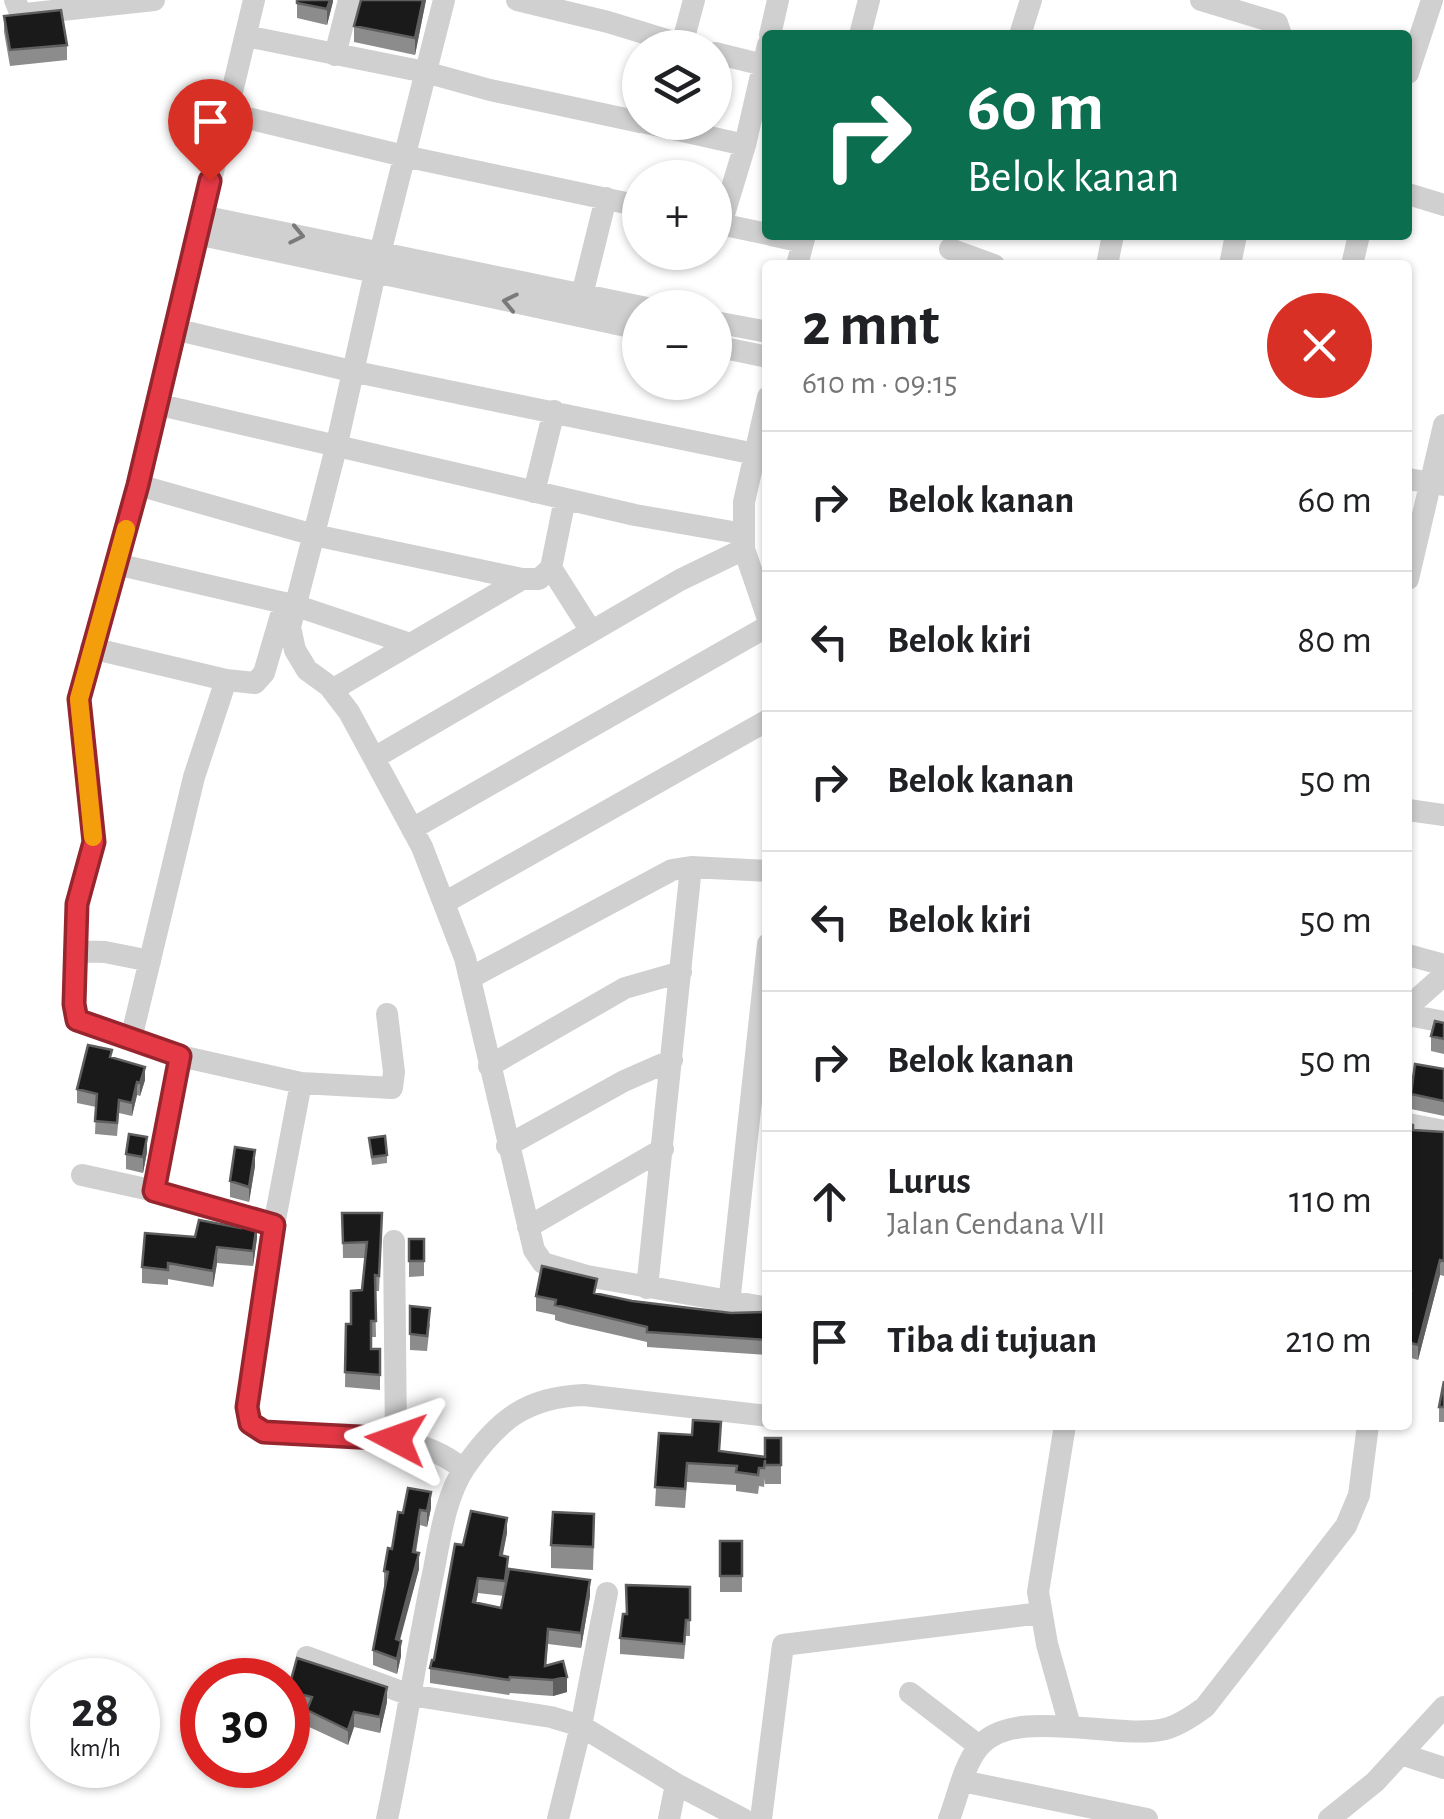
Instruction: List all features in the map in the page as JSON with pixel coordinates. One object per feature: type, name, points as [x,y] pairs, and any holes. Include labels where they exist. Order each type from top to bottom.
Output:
[{"type":"street","points":[[16,3],[25,14],[154,0]]},
{"type":"street","points":[[254,0],[138,485],[79,699],[94,842],[77,904],[74,1004],[77,1020],[180,1056],[301,1084],[392,1088],[394,1072],[387,1014]]},
{"type":"street","points":[[336,55],[349,0]]},
{"type":"street","points":[[92,648],[226,680],[256,683],[264,673],[314,536],[444,0]]},
{"type":"street","points":[[690,30],[694,0]]},
{"type":"street","points":[[774,30],[778,0]]},
{"type":"street","points":[[861,30],[868,0]]},
{"type":"street","points":[[1022,30],[1031,0]]},
{"type":"street","points":[[1201,0],[1277,23],[1280,30]]},
{"type":"street","points":[[1412,61],[1432,0]]},
{"type":"street","points":[[524,1],[610,11],[652,30]]},
{"type":"street","points":[[246,36],[622,118]]},
{"type":"street","points":[[732,50],[762,44]]},
{"type":"street","points":[[732,184],[762,82]]},
{"type":"street","points":[[227,112],[404,156],[622,202]]},
{"type":"street","points":[[723,140],[746,145]]},
{"type":"street","points":[[1412,195],[1444,205]]},
{"type":"street","points":[[580,305],[606,198]]},
{"type":"street","points":[[200,225],[580,305],[622,307]]},
{"type":"street","points":[[732,226],[762,233]]},
{"type":"street","points":[[950,250],[979,260]]},
{"type":"street","points":[[580,305],[622,322]]},
{"type":"street","points":[[732,325],[762,331]]},
{"type":"street","points":[[174,329],[351,371],[755,454]]},
{"type":"street","points":[[732,350],[762,356]]},
{"type":"street","points":[[156,404],[744,541]]},
{"type":"street","points":[[534,492],[554,410]]},
{"type":"street","points":[[762,423],[744,502],[744,541],[762,602]]},
{"type":"street","points":[[1412,559],[1427,482],[1444,424]]},
{"type":"street","points":[[138,485],[314,536],[522,579],[539,579],[551,568],[565,499]]},
{"type":"street","points":[[374,758],[744,541]]},
{"type":"street","points":[[116,564],[291,604],[410,644]]},
{"type":"street","points":[[551,568],[591,631]]},
{"type":"street","points":[[332,690],[522,579]]},
{"type":"street","points":[[291,604],[295,650],[307,670],[332,690],[350,712],[412,829],[444,903],[470,978],[534,1250],[543,1262],[587,1276],[762,1307]]},
{"type":"street","points":[[412,829],[762,626]]},
{"type":"street","points":[[131,1039],[194,777],[226,680]]},
{"type":"street","points":[[444,903],[762,723]]},
{"type":"street","points":[[1412,811],[1444,815]]},
{"type":"street","points":[[470,978],[672,870],[691,867],[762,871]]},
{"type":"street","points":[[647,1288],[691,867]]},
{"type":"street","points":[[75,951],[150,961]]},
{"type":"street","points":[[1412,956],[1444,965]]},
{"type":"street","points":[[489,1066],[625,988],[681,972]]},
{"type":"street","points":[[1412,1007],[1444,975]]},
{"type":"street","points":[[1412,1012],[1444,1022]]},
{"type":"street","points":[[154,1191],[180,1056]]},
{"type":"street","points":[[507,1146],[624,1081],[672,1060]]},
{"type":"street","points":[[729,1304],[761,1064]]},
{"type":"street","points":[[301,1084],[274,1225],[247,1407],[250,1423],[264,1432],[396,1439],[442,1452],[463,1469]]},
{"type":"street","points":[[1412,1125],[1444,1131]]},
{"type":"street","points":[[528,1227],[663,1148]]},
{"type":"street","points":[[82,1175],[274,1225]]},
{"type":"street","points":[[394,1241],[396,1439]]},
{"type":"street","points":[[387,1819],[444,1521],[463,1469],[507,1418],[522,1407],[556,1396],[584,1395],[762,1415]]},
{"type":"street","points":[[1064,1430],[1038,1592],[1047,1644],[1070,1726]]},
{"type":"street","points":[[949,1819],[979,1746],[1011,1730],[1070,1726],[1131,1732],[1164,1729],[1188,1720],[1205,1707],[1346,1526],[1359,1495],[1367,1430]]},
{"type":"street","points":[[558,1819],[607,1593]]},
{"type":"street","points":[[761,1819],[784,1645],[1041,1613]]},
{"type":"street","points":[[307,1657],[410,1695],[551,1716],[581,1726],[742,1819]]},
{"type":"street","points":[[910,1692],[979,1746]]},
{"type":"street","points":[[1329,1819],[1375,1782],[1444,1707]]},
{"type":"street","points":[[1401,1754],[1444,1768]]},
{"type":"street","points":[[962,1781],[1084,1812],[1148,1819]]},
{"type":"street","points":[[669,1819],[676,1784]]},
{"type":"building","points":[[297,0],[330,0],[327,9]]},
{"type":"building","points":[[361,0],[423,0],[415,38],[354,26]]},
{"type":"building","points":[[61,10],[67,45],[10,50],[4,16]]},
{"type":"building","points":[[1435,1021],[1444,1023],[1444,1039],[1431,1036]]},
{"type":"building","points":[[88,1045],[112,1050],[110,1057],[145,1067],[132,1103],[119,1100],[117,1123],[95,1121],[97,1094],[77,1089]]},
{"type":"building","points":[[1415,1064],[1444,1069],[1444,1101],[1412,1094]]},
{"type":"building","points":[[1412,1125],[1413,1130],[1444,1132],[1444,1261],[1440,1260],[1418,1345],[1412,1343]]},
{"type":"building","points":[[129,1134],[147,1137],[143,1157],[126,1154]]},
{"type":"building","points":[[385,1136],[387,1155],[372,1157],[369,1138]]},
{"type":"building","points":[[235,1147],[255,1150],[249,1187],[230,1181]]},
{"type":"building","points":[[342,1213],[382,1213],[379,1276],[375,1275],[376,1321],[371,1321],[371,1349],[380,1349],[380,1375],[345,1372],[351,1291],[362,1290],[367,1242],[343,1243]]},
{"type":"building","points":[[199,1220],[241,1228],[242,1221],[257,1223],[253,1251],[217,1247],[213,1271],[168,1263],[168,1270],[142,1267],[145,1233],[195,1237]]},
{"type":"building","points":[[409,1239],[424,1239],[424,1261],[409,1261]]},
{"type":"building","points":[[542,1266],[597,1279],[594,1293],[632,1301],[731,1313],[762,1312],[762,1340],[647,1332],[647,1327],[555,1305],[556,1300],[536,1296]]},
{"type":"building","points":[[410,1306],[430,1308],[427,1336],[410,1334]]},
{"type":"building","points":[[1444,1381],[1444,1407],[1439,1407]]},
{"type":"building","points":[[693,1420],[721,1422],[719,1451],[765,1457],[765,1438],[781,1438],[781,1465],[765,1465],[765,1460],[758,1475],[736,1472],[737,1466],[687,1463],[685,1489],[655,1487],[659,1433],[692,1435]]},
{"type":"building","points":[[408,1488],[431,1492],[427,1511],[420,1510],[413,1552],[419,1553],[396,1639],[401,1641],[397,1659],[373,1650],[388,1572],[384,1571],[388,1548],[392,1549],[398,1512],[403,1513]]},
{"type":"building","points":[[471,1511],[507,1518],[500,1555],[508,1557],[505,1581],[478,1578],[473,1602],[501,1608],[509,1569],[590,1580],[581,1633],[548,1629],[545,1666],[563,1661],[567,1677],[509,1680],[430,1668],[455,1544],[463,1545]]},
{"type":"building","points":[[553,1512],[594,1514],[593,1547],[551,1545]]},
{"type":"building","points":[[720,1541],[742,1541],[742,1576],[720,1576]]},
{"type":"building","points":[[626,1585],[690,1587],[690,1620],[686,1620],[684,1644],[620,1638],[623,1614],[627,1614]]},
{"type":"building","points":[[310,1662],[387,1687],[380,1717],[354,1712],[348,1730],[310,1711]]},
{"type":"slow traffic","points":[[93,837],[79,699],[126,529]]},
{"type":"route","points":[[210,181],[138,485],[79,699],[94,842],[77,904],[74,1004],[77,1020],[180,1056],[154,1191],[274,1225],[247,1407],[250,1423],[264,1432],[396,1439]]}]
